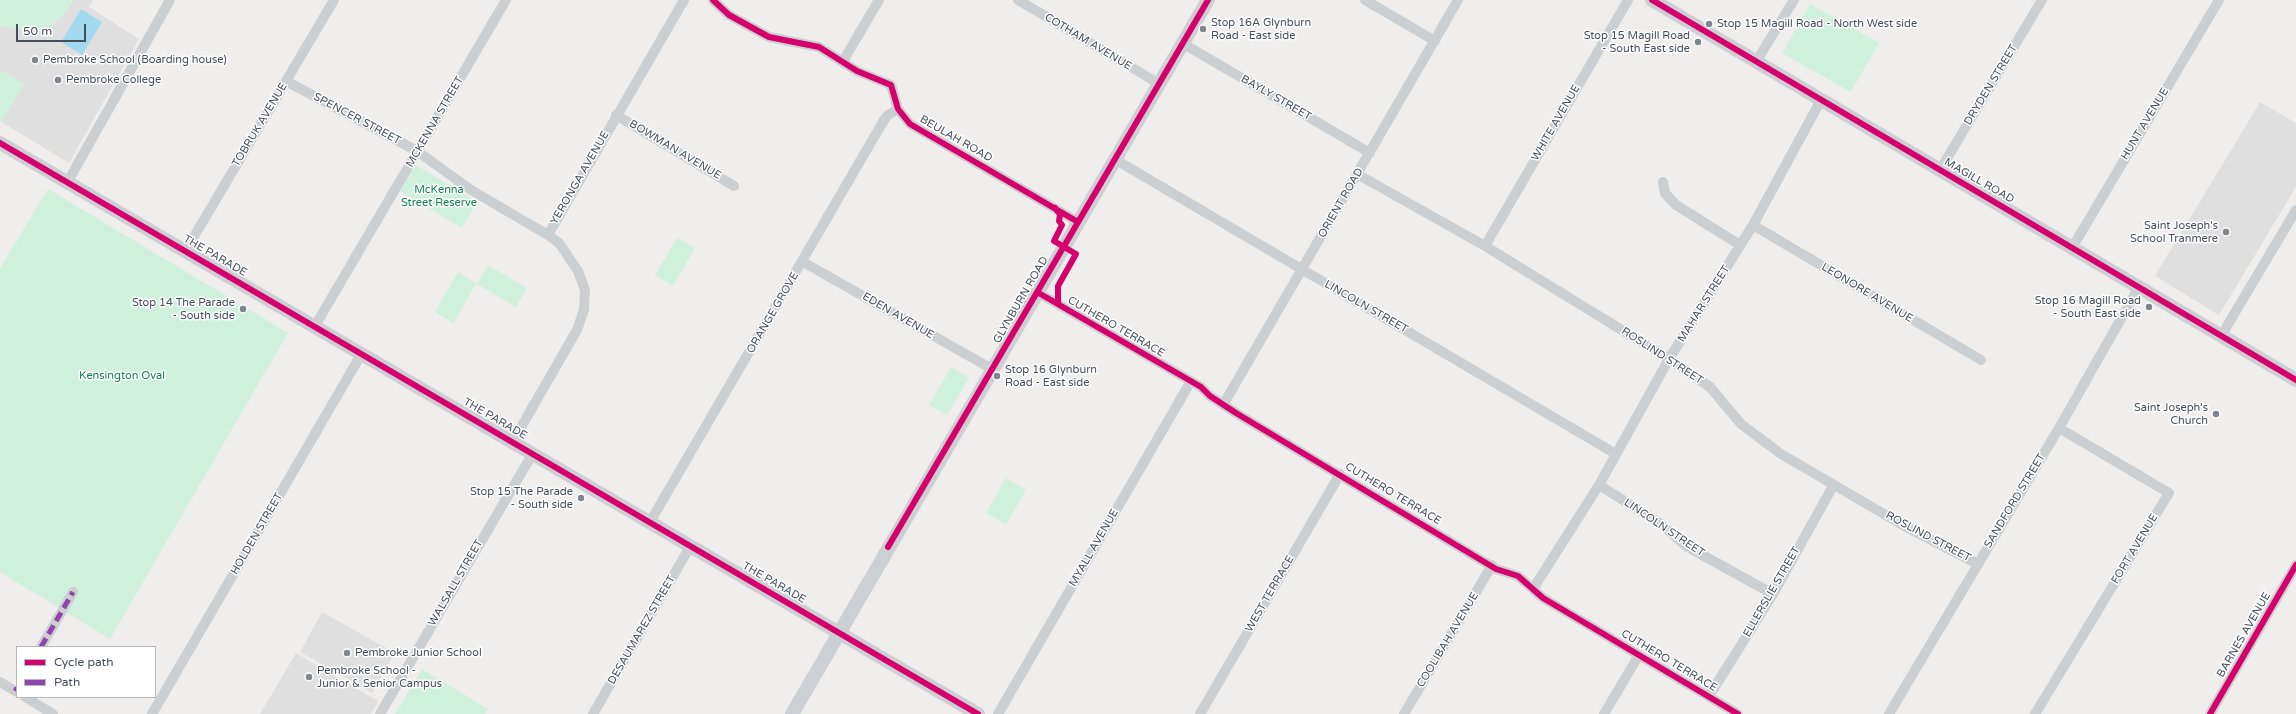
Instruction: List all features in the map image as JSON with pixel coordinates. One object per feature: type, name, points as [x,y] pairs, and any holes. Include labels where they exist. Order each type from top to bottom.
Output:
[{"type":"main road","name":"GLYNBURN ROAD","points":[[792,714],[1037,292],[1116,160],[1158,83],[1208,0]]},
{"type":"main road","name":"MAGILL ROAD","points":[[1652,0],[2296,380]]},
{"type":"main road","name":"THE PARADE","points":[[0,143],[67,183],[186,250],[978,714]]},
{"type":"street","points":[[67,183],[170,0]]},
{"type":"street","name":"TOBRUK AVENUE","points":[[186,250],[334,0]]},
{"type":"street","name":"MCKENNA STREET","points":[[315,326],[506,0]]},
{"type":"street","name":"YERONGA AVENUE","points":[[513,441],[577,330],[584,310],[585,290],[578,271],[559,243],[548,235],[616,115],[684,0]]},
{"type":"street","name":"BEULAH ROAD","points":[[713,0],[729,15],[769,37],[819,47],[844,61],[857,71],[891,85],[898,109],[910,124],[1078,222]]},
{"type":"street","points":[[844,61],[879,0]]},
{"type":"street","name":"COTHAM AVENUE","points":[[1018,0],[1158,83]]},
{"type":"street","points":[[1365,0],[1435,41]]},
{"type":"street","name":"ORIENT ROAD","points":[[1223,405],[1458,0]]},
{"type":"street","name":"WHITE AVENUE","points":[[1485,246],[1628,0]]},
{"type":"street","points":[[1756,62],[1794,0]]},
{"type":"street","name":"DRYDEN STREET","points":[[1940,170],[2042,0]]},
{"type":"street","name":"HUNT AVENUE","points":[[2072,248],[2219,0]]},
{"type":"street","name":"BAYLY STREET","points":[[1182,43],[1370,152]]},
{"type":"street","name":"SPENCER STREET","points":[[286,81],[417,151],[471,190],[548,235]]},
{"type":"street","name":"MAHAR STREET","points":[[1534,588],[1599,484],[1670,359],[1753,225],[1821,100]]},
{"type":"street","name":"ORANGE GROVE","points":[[650,522],[803,262],[884,120],[888,115],[898,109]]},
{"type":"street","name":"BOWMAN AVENUE","points":[[616,115],[734,186]]},
{"type":"street","name":"LINCOLN STREET","points":[[1116,160],[1616,454]]},
{"type":"street","name":"ROSLIND STREET","points":[[1357,174],[1485,246],[1670,359],[1710,387],[1741,424],[1781,454],[1833,486],[1978,564]]},
{"type":"street","points":[[1663,182],[1665,194],[1676,205],[1740,245]]},
{"type":"street","points":[[2221,336],[2296,210]]},
{"type":"street","name":"LEONORE AVENUE","points":[[1753,225],[1981,360]]},
{"type":"street","name":"EDEN AVENUE","points":[[803,262],[992,369]]},
{"type":"street","name":"SANDFORD STREET","points":[[1889,714],[2059,428],[2139,287]]},
{"type":"street","name":"CUTHERO TERRACE","points":[[1037,292],[1191,381],[1223,405],[1502,571],[1513,574],[1534,588],[1543,598],[1738,714]]},
{"type":"street","name":"HOLDEN STREET","points":[[152,714],[362,353]]},
{"type":"street","name":"MYALL AVENUE","points":[[998,714],[1191,381]]},
{"type":"street","name":"FORT AVENUE","points":[[2035,714],[2169,493],[2059,428]]},
{"type":"street","name":"WALSALL STREET","points":[[380,714],[533,453]]},
{"type":"street","name":"WEST TERRACE","points":[[1200,714],[1340,474]]},
{"type":"street","name":"LINCOLN STREET","points":[[1599,484],[1661,524],[1686,546],[1772,594]]},
{"type":"street","name":"ELLERSLIE STREET","points":[[1709,696],[1772,594],[1833,486]]},
{"type":"street","name":"DESAUMAREZ STREET","points":[[594,714],[691,545]]},
{"type":"street","name":"COOLIBAH AVENUE","points":[[1404,714],[1492,565]]},
{"type":"street","name":"BARNES AVENUE","points":[[2210,714],[2296,565]]},
{"type":"street","points":[[42,646],[73,592]]},
{"type":"street","points":[[1604,714],[1639,655]]},
{"type":"street","points":[[0,682],[16,690]]},
{"type":"street","points":[[27,698],[53,714]]},
{"type":"shaded area","name":"Pembroke College","points":[[0,0],[93,0],[89,7],[139,39],[69,163],[0,121]]},
{"type":"shaded area","name":"Saint Joseph's School Tranmere","points":[[2260,102],[2296,123],[2296,187],[2219,315],[2155,276]]},
{"type":"shaded area","name":"Pembroke Junior School","points":[[322,612],[395,653],[372,693],[300,652]]},
{"type":"shaded area","name":"Pembroke School - Junior & Senior Campus","points":[[296,653],[378,701],[371,714],[260,714]]},
{"type":"green space","points":[[0,0],[74,0],[58,21],[44,29],[31,32],[0,26]]},
{"type":"green space","points":[[1810,4],[1879,43],[1851,92],[1782,53]]},
{"type":"green space","points":[[0,70],[24,84],[2,122],[0,121]]},
{"type":"green space","name":"McKenna Street Reserve","points":[[416,165],[477,202],[462,228],[400,191]]},
{"type":"green space","name":"Kensington Oval","points":[[48,189],[288,333],[110,639],[0,572],[0,268]]},
{"type":"green space","points":[[677,238],[695,248],[673,286],[655,275]]},
{"type":"green space","points":[[488,265],[527,288],[516,307],[477,284]]},
{"type":"green space","points":[[458,272],[476,283],[454,323],[435,312]]},
{"type":"green space","points":[[951,367],[969,378],[947,415],[929,405]]},
{"type":"green space","points":[[1006,478],[1026,490],[1006,525],[986,513]]},
{"type":"green space","points":[[422,669],[488,709],[485,714],[395,714]]},
{"type":"water","points":[[81,9],[102,22],[82,55],[61,42]]},
{"type":"marked path","points":[[42,646],[73,592]]},
{"type":"cycle path","points":[[713,0],[729,15],[769,37],[819,47],[857,71],[891,85],[898,109],[910,124],[1078,222]]},
{"type":"cycle path","points":[[888,547],[1208,0]]},
{"type":"cycle path","points":[[1652,0],[2296,380]]},
{"type":"cycle path","points":[[0,143],[978,714]]},
{"type":"cycle path","points":[[1055,208],[1060,214],[1059,221],[1062,225],[1054,241],[1076,254],[1058,286],[1058,304]]},
{"type":"cycle path","points":[[1037,292],[1201,387],[1210,396],[1236,413],[1496,569],[1518,576],[1543,598],[1738,714]]},
{"type":"cycle path","points":[[2210,714],[2296,565]]},
{"type":"place","name":"Stop 15 Magill Road - North West side","points":[[1709,24]]},
{"type":"place","name":"Stop 16A Glynburn Road - East side","points":[[1203,29]]},
{"type":"place","name":"Stop 15 Magill Road - South East side","points":[[1698,42]]},
{"type":"place","name":"Pembroke School (Boarding house)","points":[[35,60]]},
{"type":"place","name":"Pembroke College","points":[[58,80]]},
{"type":"place","name":"Saint Joseph's School Tranmere","points":[[2226,232]]},
{"type":"place","name":"Stop 16 Magill Road - South East side","points":[[2149,307]]},
{"type":"place","name":"Stop 14 The Parade - South side","points":[[243,309]]},
{"type":"place","name":"Stop 16 Glynburn Road - East side","points":[[997,376]]},
{"type":"place","name":"Saint Joseph's Church","points":[[2216,414]]},
{"type":"place","name":"Stop 15 The Parade - South side","points":[[581,498]]},
{"type":"place","name":"Pembroke Junior School","points":[[347,653]]},
{"type":"place","name":"Pembroke School - Junior & Senior Campus","points":[[309,677]]}]
